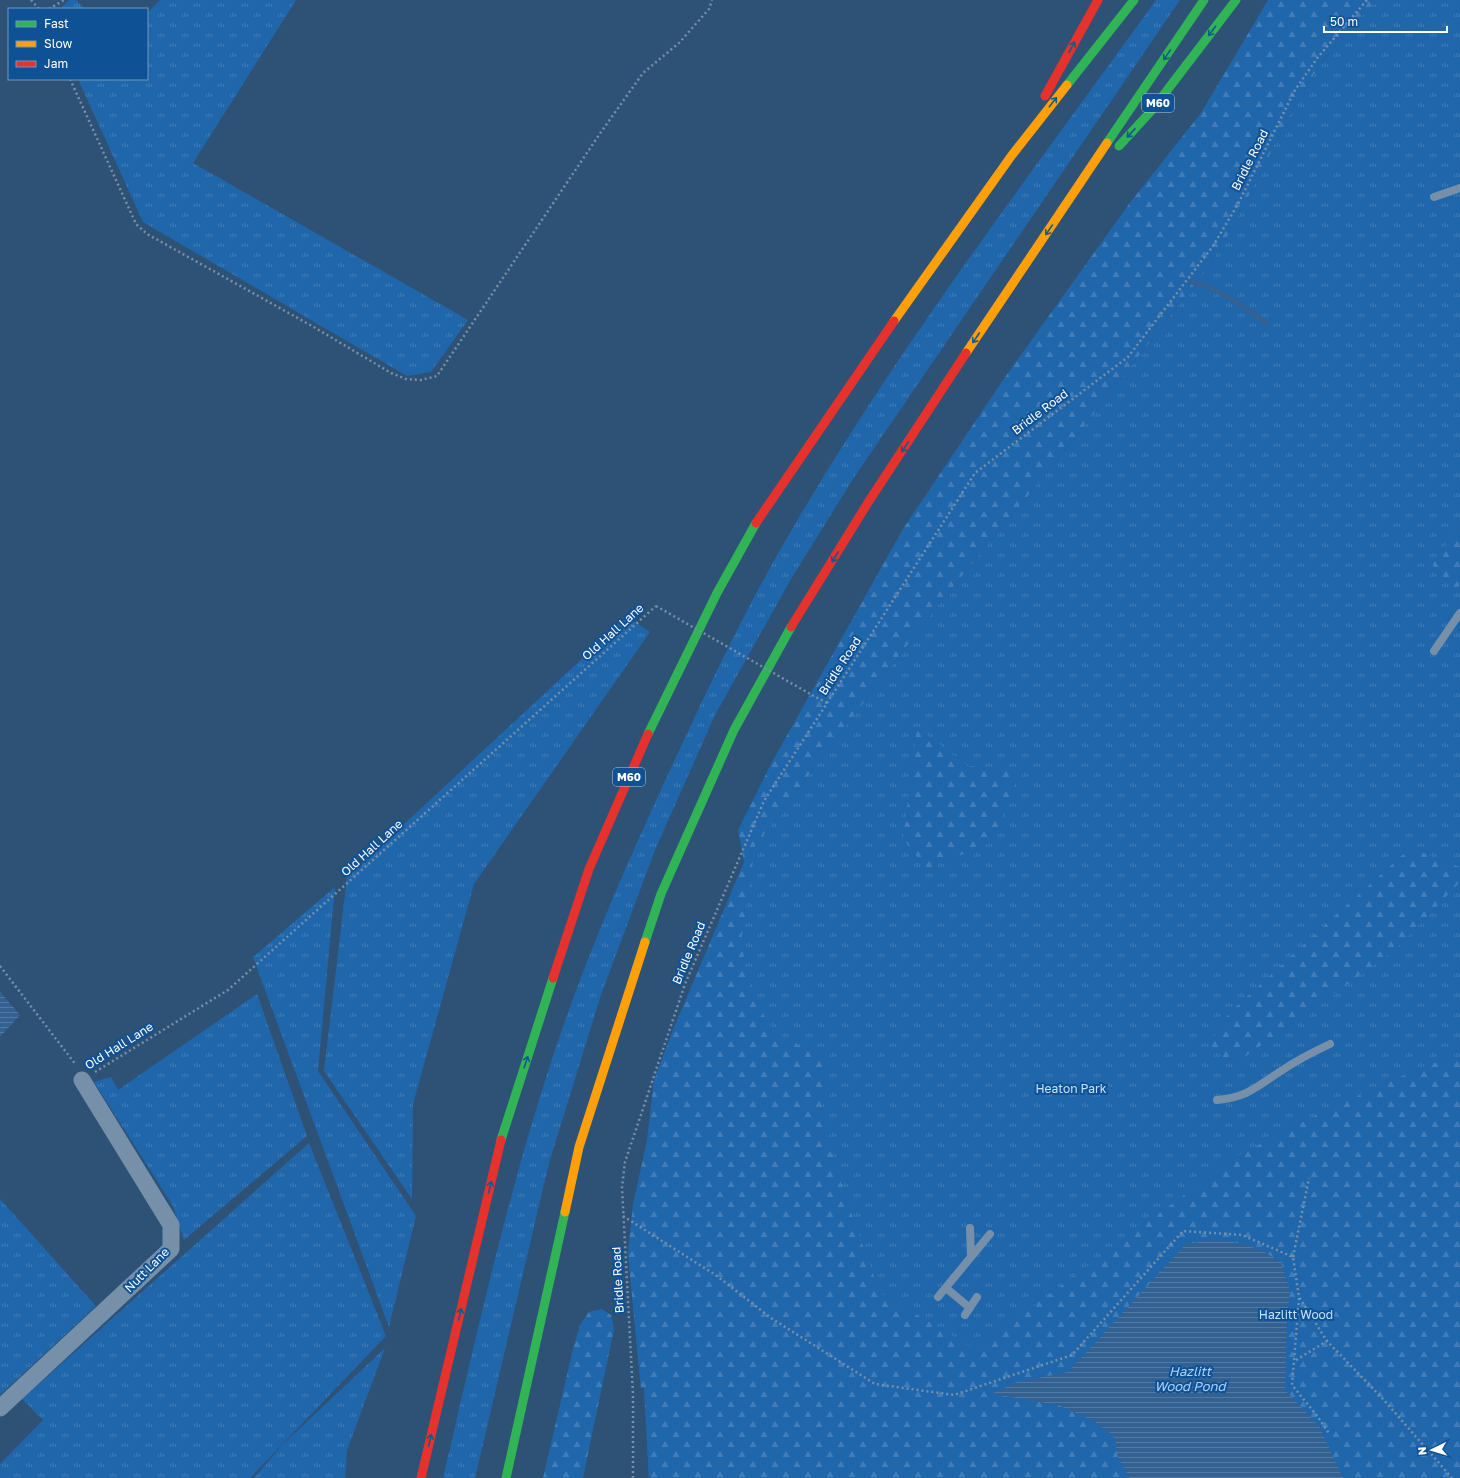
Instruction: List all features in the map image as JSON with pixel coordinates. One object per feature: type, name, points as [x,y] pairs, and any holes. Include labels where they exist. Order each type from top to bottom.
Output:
[{"type":"highway","name":"M60","points":[[1012,154],[1098,0]]},
{"type":"highway","name":"M60","points":[[421,1478],[504,1127],[589,869],[658,711],[717,593],[759,517],[798,464],[914,292],[1012,154],[1134,0]]},
{"type":"highway","name":"M60","points":[[506,1478],[579,1147],[661,894],[734,730],[795,621],[869,501],[1070,198],[1204,0]]},
{"type":"highway","name":"M60","points":[[1070,198],[1152,110],[1236,0]]},
{"type":"street","name":"Nutt Lane","points":[[0,1408],[172,1249],[171,1225],[82,1080]]},
{"type":"lane","points":[[1434,197],[1460,188]]},
{"type":"lane","points":[[1434,651],[1460,613]]},
{"type":"lane","points":[[1217,1100],[1235,1098],[1257,1089],[1304,1056],[1330,1044]]},
{"type":"lane","points":[[970,1228],[971,1257]]},
{"type":"lane","points":[[938,1297],[990,1234]]},
{"type":"lane","points":[[946,1288],[970,1308]]},
{"type":"lane","points":[[965,1316],[978,1297]]},
{"type":"path","points":[[31,0],[38,8]]},
{"type":"path","points":[[51,8],[64,0]]},
{"type":"path","points":[[70,80],[136,224],[147,234],[312,326],[391,373],[406,379],[421,380],[437,376],[601,132],[644,73],[679,43],[709,9],[712,0]]},
{"type":"path","name":"Bridle Road","points":[[633,1478],[633,1395],[622,1188],[625,1162],[685,984],[764,801],[975,472],[1128,357],[1208,252],[1238,204],[1294,90],[1318,57],[1367,0]]},
{"type":"path","name":"Old Hall Lane","points":[[82,1080],[228,990],[656,606],[827,703]]},
{"type":"path","points":[[0,966],[76,1064],[82,1080]]},
{"type":"path","points":[[1309,1178],[1293,1257],[1299,1298],[1292,1385],[1318,1417],[1330,1435]]},
{"type":"path","points":[[623,1216],[717,1276],[770,1318],[874,1384],[954,1395],[1072,1355],[1183,1231],[1242,1235],[1293,1257]]},
{"type":"path","points":[[1299,1298],[1327,1341],[1383,1399],[1452,1478]]},
{"type":"path","points":[[1295,1361],[1327,1341]]},
{"type":"green space","points":[[69,0],[76,0],[84,8],[61,8]]},
{"type":"green space","points":[[160,0],[296,0],[193,163],[468,320],[431,372],[407,376],[143,222],[78,80],[148,80],[148,12]]},
{"type":"green space","points":[[1156,0],[1180,0],[853,479],[791,579],[715,715],[655,850],[601,995],[549,1163],[475,1478],[443,1478],[506,1215],[536,1111],[564,1024],[604,918],[649,815],[732,640],[776,557],[819,484],[910,343],[958,273]]},
{"type":"green space","name":"Hazlitt Wood","points":[[1268,0],[1377,0],[1332,50],[1303,92],[1288,118],[1234,224],[1202,275],[1067,448],[934,610],[755,846],[742,936],[745,971],[756,1003],[774,1031],[827,1062],[822,1118],[845,1196],[880,1293],[975,1349],[1237,1156],[1318,1114],[1429,1064],[1460,1058],[1460,1478],[649,1478],[644,1388],[641,1388],[628,1254],[633,1205],[647,1141],[654,1081],[673,1030],[744,862],[738,830],[772,762],[903,529],[1003,380],[1129,204],[1201,113]]},
{"type":"green space","name":"Heaton Park","points":[[1377,0],[1460,0],[1460,1478],[649,1478],[644,1388],[641,1388],[628,1254],[633,1205],[647,1141],[654,1081],[673,1030],[755,846],[934,610],[1067,448],[1202,275],[1233,224],[1274,144],[1303,92],[1332,50]]},
{"type":"green space","points":[[1460,528],[1460,585],[1454,591],[1431,563]]},
{"type":"green space","points":[[627,617],[650,632],[474,884],[413,1104],[412,1199],[324,1071],[347,877]]},
{"type":"green space","points":[[917,727],[968,766],[1020,771],[992,842],[927,869],[903,839]]},
{"type":"green space","points":[[1410,848],[1460,867],[1460,882],[1394,951],[1243,1058],[1223,1058],[1209,1044],[1229,1013]]},
{"type":"green space","points":[[335,887],[318,1071],[416,1216],[389,1327],[253,957]]},
{"type":"green space","points":[[257,994],[307,1136],[184,1240],[173,1206],[94,1082],[111,1077],[118,1090]]},
{"type":"green space","points":[[309,1143],[386,1336],[250,1478],[0,1478],[0,1464],[43,1420],[22,1399]]},
{"type":"green space","points":[[0,1199],[96,1306],[0,1395]]},
{"type":"green space","points":[[602,1309],[611,1315],[614,1329],[583,1478],[543,1478],[580,1325],[589,1312]]},
{"type":"green space","points":[[385,1348],[347,1450],[345,1478],[254,1478],[281,1446]]},
{"type":"water","points":[[0,992],[20,1015],[0,1037]]},
{"type":"water","name":"Hazlitt Wood Pond","points":[[1212,1240],[1248,1245],[1281,1262],[1290,1291],[1287,1319],[1285,1390],[1319,1426],[1343,1478],[1130,1478],[1118,1458],[1114,1436],[1092,1420],[1058,1405],[992,1394],[1014,1383],[1068,1372],[1186,1244]]},
{"type":"waterway","points":[[1191,282],[1212,288],[1222,293],[1267,324]]},
{"type":"traffic: fast","points":[[1067,85],[1134,0]]},
{"type":"traffic: fast","points":[[1107,143],[1204,0]]},
{"type":"traffic: fast","points":[[1119,146],[1152,110],[1236,0]]},
{"type":"traffic: fast","points":[[648,734],[717,593],[756,523]]},
{"type":"traffic: fast","points":[[645,942],[661,894],[734,730],[791,627]]},
{"type":"traffic: fast","points":[[501,1140],[553,978]]},
{"type":"traffic: fast","points":[[506,1478],[565,1212]]},
{"type":"traffic: slow","points":[[894,321],[1012,155],[1067,85]]},
{"type":"traffic: slow","points":[[966,353],[1107,143]]},
{"type":"traffic: slow","points":[[565,1212],[579,1147],[645,942]]},
{"type":"traffic: jam","points":[[1045,96],[1098,0]]},
{"type":"traffic: jam","points":[[756,523],[894,321]]},
{"type":"traffic: jam","points":[[791,627],[869,501],[966,353]]},
{"type":"traffic: jam","points":[[553,978],[589,869],[648,734]]},
{"type":"traffic: jam","points":[[421,1478],[501,1140]]}]
